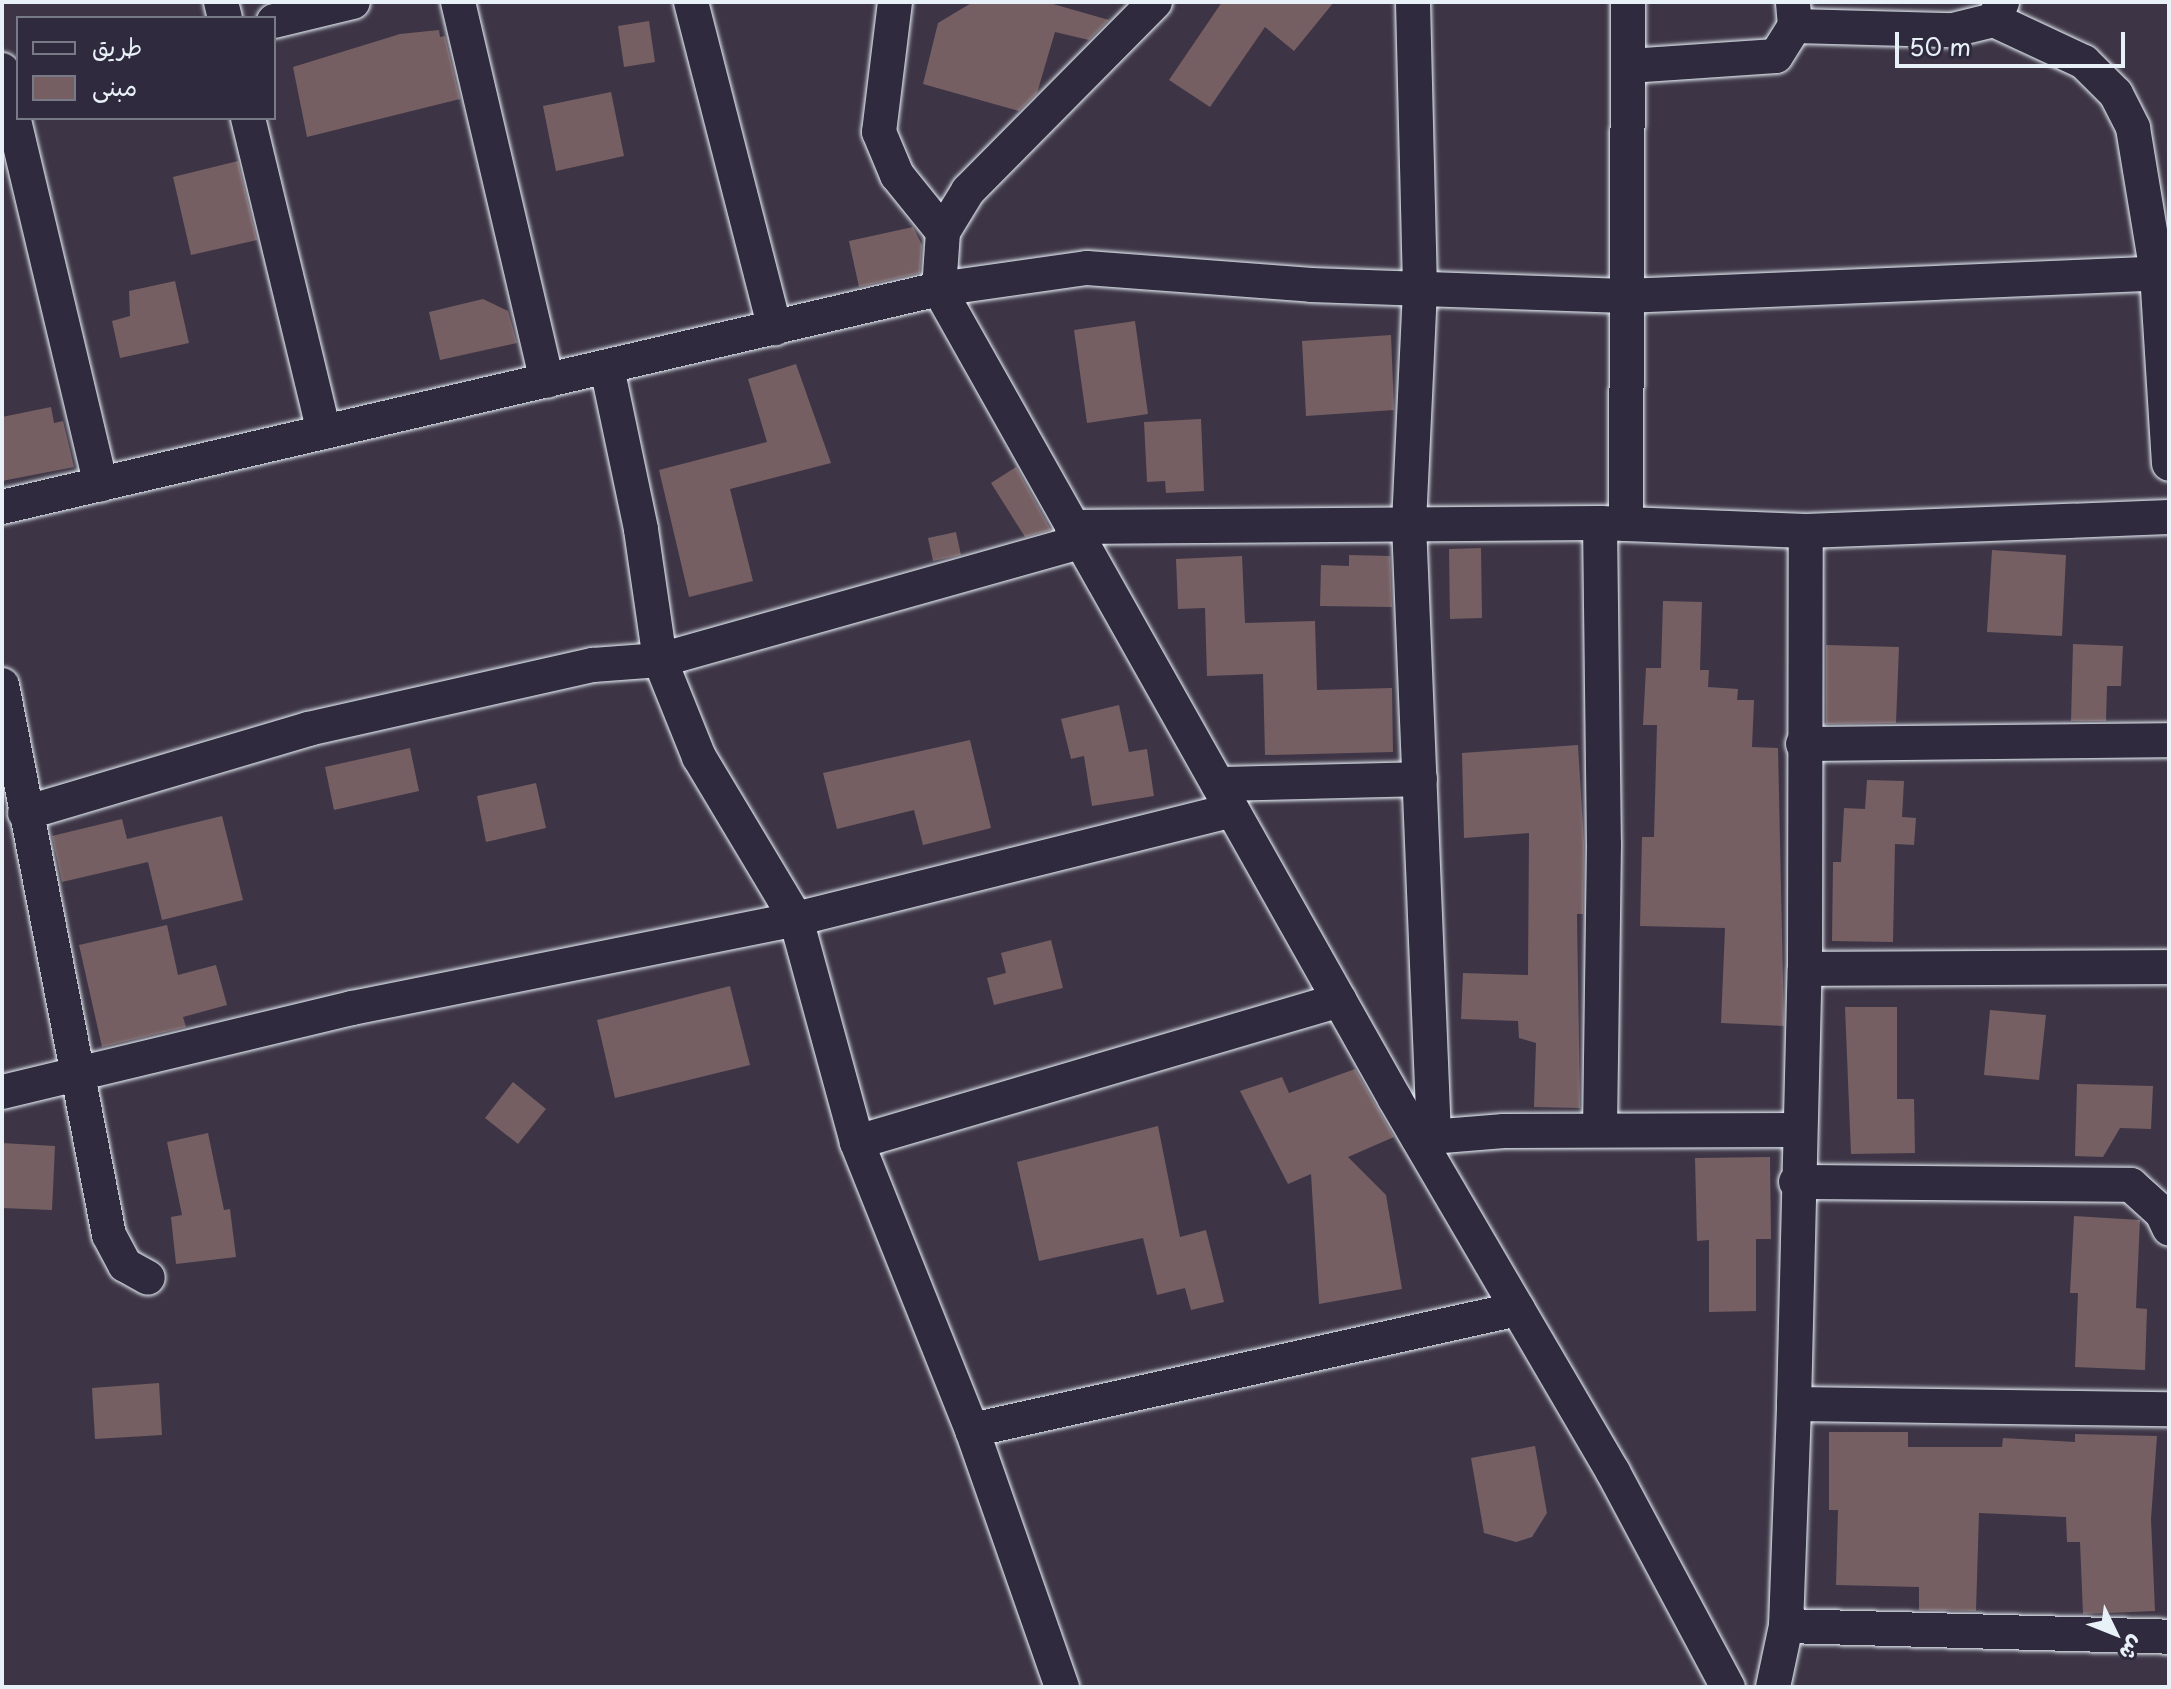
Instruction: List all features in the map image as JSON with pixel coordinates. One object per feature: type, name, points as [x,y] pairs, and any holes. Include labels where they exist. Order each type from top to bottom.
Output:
[{"type":"street","points":[[276,21],[353,2]]},
{"type":"street","points":[[458,2],[547,381]]},
{"type":"street","points":[[691,2],[775,328]]},
{"type":"street","points":[[895,2],[879,132],[897,175],[943,232]]},
{"type":"street","points":[[1413,2],[1420,290],[1409,524],[1420,779],[1426,1137]]},
{"type":"street","points":[[1600,1129],[1613,523],[1625,296],[1628,2]]},
{"type":"street","points":[[1146,7],[968,191],[943,232],[939,289],[1340,1000],[1426,1137],[1518,1309],[1613,1472],[1728,1687]]},
{"type":"street","points":[[1629,66],[1776,56],[1794,14],[1953,30],[1998,11],[2084,62],[2116,94],[2133,128],[2163,273],[2169,464]]},
{"type":"street","points":[[7,82],[101,484]]},
{"type":"street","points":[[248,120],[324,432]]},
{"type":"street","points":[[2,507],[939,289],[1087,268],[1420,290],[1625,296],[2163,273]]},
{"type":"street","points":[[607,367],[641,529],[660,660],[699,757],[796,919],[857,1142],[972,1430],[1062,1687]]},
{"type":"street","points":[[25,813],[308,729],[593,665],[660,660],[1076,534],[1409,524],[1613,523],[1806,531],[2169,517]]},
{"type":"street","points":[[1773,1687],[1786,1626],[1794,1404],[1796,1182],[1805,969],[1803,744],[1806,531]]},
{"type":"street","points":[[2,685],[25,813],[81,1075],[109,1235],[125,1265],[148,1278]]},
{"type":"street","points":[[1803,744],[2169,740]]},
{"type":"street","points":[[2,1092],[352,1008],[796,919],[1225,797],[1420,779]]},
{"type":"street","points":[[1805,969],[2169,961]]},
{"type":"street","points":[[857,1142],[1340,1000]]},
{"type":"street","points":[[1426,1137],[1600,1129],[1798,1130]]},
{"type":"street","points":[[1796,1182],[2131,1185],[2162,1213],[2169,1228]]},
{"type":"street","points":[[972,1430],[1518,1309]]},
{"type":"street","points":[[1794,1404],[2169,1409]]},
{"type":"street","points":[[1786,1626],[2169,1637]]},
{"type":"building","points":[[973,2],[1046,2],[1109,20],[1089,40],[1055,32],[1037,93],[1019,111],[923,84],[938,23]]},
{"type":"building","points":[[1222,2],[1334,2],[1294,51],[1265,27],[1210,107],[1169,80]]},
{"type":"building","points":[[649,21],[655,62],[624,67],[618,26]]},
{"type":"building","points":[[439,30],[440,37],[445,36],[460,99],[307,137],[293,67],[400,34]]},
{"type":"building","points":[[611,92],[624,156],[556,171],[543,106]]},
{"type":"building","points":[[238,161],[257,240],[191,255],[173,177]]},
{"type":"building","points":[[913,227],[922,245],[920,273],[859,287],[849,241]]},
{"type":"building","points":[[175,281],[189,343],[120,358],[112,321],[130,316],[129,291]]},
{"type":"building","points":[[483,299],[508,311],[517,343],[440,360],[429,312]]},
{"type":"building","points":[[1135,321],[1148,414],[1087,423],[1074,330]]},
{"type":"building","points":[[1391,335],[1394,410],[1306,416],[1302,341]]},
{"type":"building","points":[[796,364],[831,463],[730,489],[753,581],[689,597],[659,470],[767,442],[748,379]]},
{"type":"building","points":[[51,407],[54,423],[63,421],[74,467],[2,481],[2,417]]},
{"type":"building","points":[[1201,419],[1204,491],[1166,493],[1165,481],[1147,482],[1144,422]]},
{"type":"building","points":[[1016,467],[1051,530],[1025,537],[991,483]]},
{"type":"building","points":[[956,532],[961,555],[933,561],[928,538]]},
{"type":"building","points":[[1481,548],[1482,618],[1450,619],[1449,549]]},
{"type":"building","points":[[1992,550],[2066,555],[2062,636],[1987,632]]},
{"type":"building","points":[[1349,555],[1390,556],[1392,607],[1320,606],[1321,565],[1349,566]]},
{"type":"building","points":[[1242,556],[1245,623],[1315,621],[1317,690],[1392,688],[1393,752],[1265,755],[1263,674],[1207,676],[1205,608],[1178,609],[1176,559]]},
{"type":"building","points":[[1663,601],[1702,602],[1700,670],[1709,670],[1708,687],[1738,689],[1737,700],[1754,700],[1752,747],[1778,748],[1784,1026],[1721,1023],[1725,928],[1640,926],[1642,837],[1654,837],[1657,725],[1643,725],[1646,668],[1661,668]]},
{"type":"building","points":[[2073,644],[2123,646],[2121,686],[2107,686],[2106,721],[2071,721]]},
{"type":"building","points":[[1826,645],[1899,647],[1896,723],[1826,724]]},
{"type":"building","points":[[1119,705],[1129,752],[1147,749],[1154,796],[1092,806],[1084,756],[1071,759],[1061,719]]},
{"type":"building","points":[[970,740],[991,828],[923,845],[914,810],[837,829],[823,773]]},
{"type":"building","points":[[1578,745],[1584,844],[1583,914],[1577,914],[1580,1108],[1534,1107],[1536,1043],[1519,1038],[1518,1021],[1461,1019],[1463,973],[1528,975],[1529,833],[1464,838],[1462,753]]},
{"type":"building","points":[[410,748],[419,791],[334,810],[325,767]]},
{"type":"building","points":[[1867,780],[1904,781],[1902,817],[1916,818],[1914,845],[1895,844],[1893,942],[1832,941],[1833,862],[1841,862],[1844,808],[1865,809]]},
{"type":"building","points":[[536,783],[546,828],[486,842],[477,796]]},
{"type":"building","points":[[222,816],[243,900],[162,920],[148,862],[62,882],[52,836],[122,819],[127,839]]},
{"type":"building","points":[[167,925],[178,975],[216,965],[227,1005],[183,1017],[186,1027],[102,1047],[79,945]]},
{"type":"building","points":[[1051,940],[1063,988],[994,1005],[987,978],[1006,973],[1001,953]]},
{"type":"building","points":[[730,986],[750,1065],[615,1098],[597,1020]]},
{"type":"building","points":[[1845,1007],[1897,1007],[1897,1099],[1914,1099],[1915,1153],[1851,1154]]},
{"type":"building","points":[[1990,1010],[2046,1015],[2039,1080],[1984,1075]]},
{"type":"building","points":[[1355,1069],[1394,1137],[1348,1157],[1386,1195],[1402,1289],[1319,1304],[1311,1174],[1288,1184],[1240,1091],[1282,1077],[1289,1093]]},
{"type":"building","points":[[513,1082],[546,1109],[518,1144],[485,1118]]},
{"type":"building","points":[[2077,1084],[2153,1086],[2151,1129],[2120,1128],[2103,1157],[2075,1156]]},
{"type":"building","points":[[1158,1126],[1180,1237],[1206,1230],[1224,1302],[1191,1310],[1185,1288],[1157,1295],[1143,1238],[1039,1261],[1017,1162]]},
{"type":"building","points":[[208,1133],[224,1210],[230,1209],[236,1257],[176,1264],[171,1217],[182,1215],[167,1142]]},
{"type":"building","points":[[2,1143],[55,1146],[52,1210],[2,1208]]},
{"type":"building","points":[[1770,1157],[1771,1239],[1756,1239],[1756,1311],[1709,1312],[1709,1240],[1697,1241],[1695,1158]]},
{"type":"building","points":[[2074,1216],[2140,1220],[2136,1308],[2147,1309],[2145,1370],[2075,1367],[2078,1293],[2070,1293]]},
{"type":"building","points":[[159,1383],[162,1435],[95,1439],[92,1388]]},
{"type":"building","points":[[1829,1432],[1908,1432],[1908,1447],[2002,1447],[2003,1438],[2075,1442],[2075,1434],[2157,1436],[2151,1519],[2155,1611],[2083,1614],[2080,1542],[2067,1542],[2066,1517],[1979,1513],[1976,1611],[1919,1610],[1919,1587],[1836,1585],[1838,1510],[1829,1510]]},
{"type":"building","points":[[1535,1446],[1547,1513],[1532,1537],[1516,1542],[1484,1533],[1471,1458]]}]
